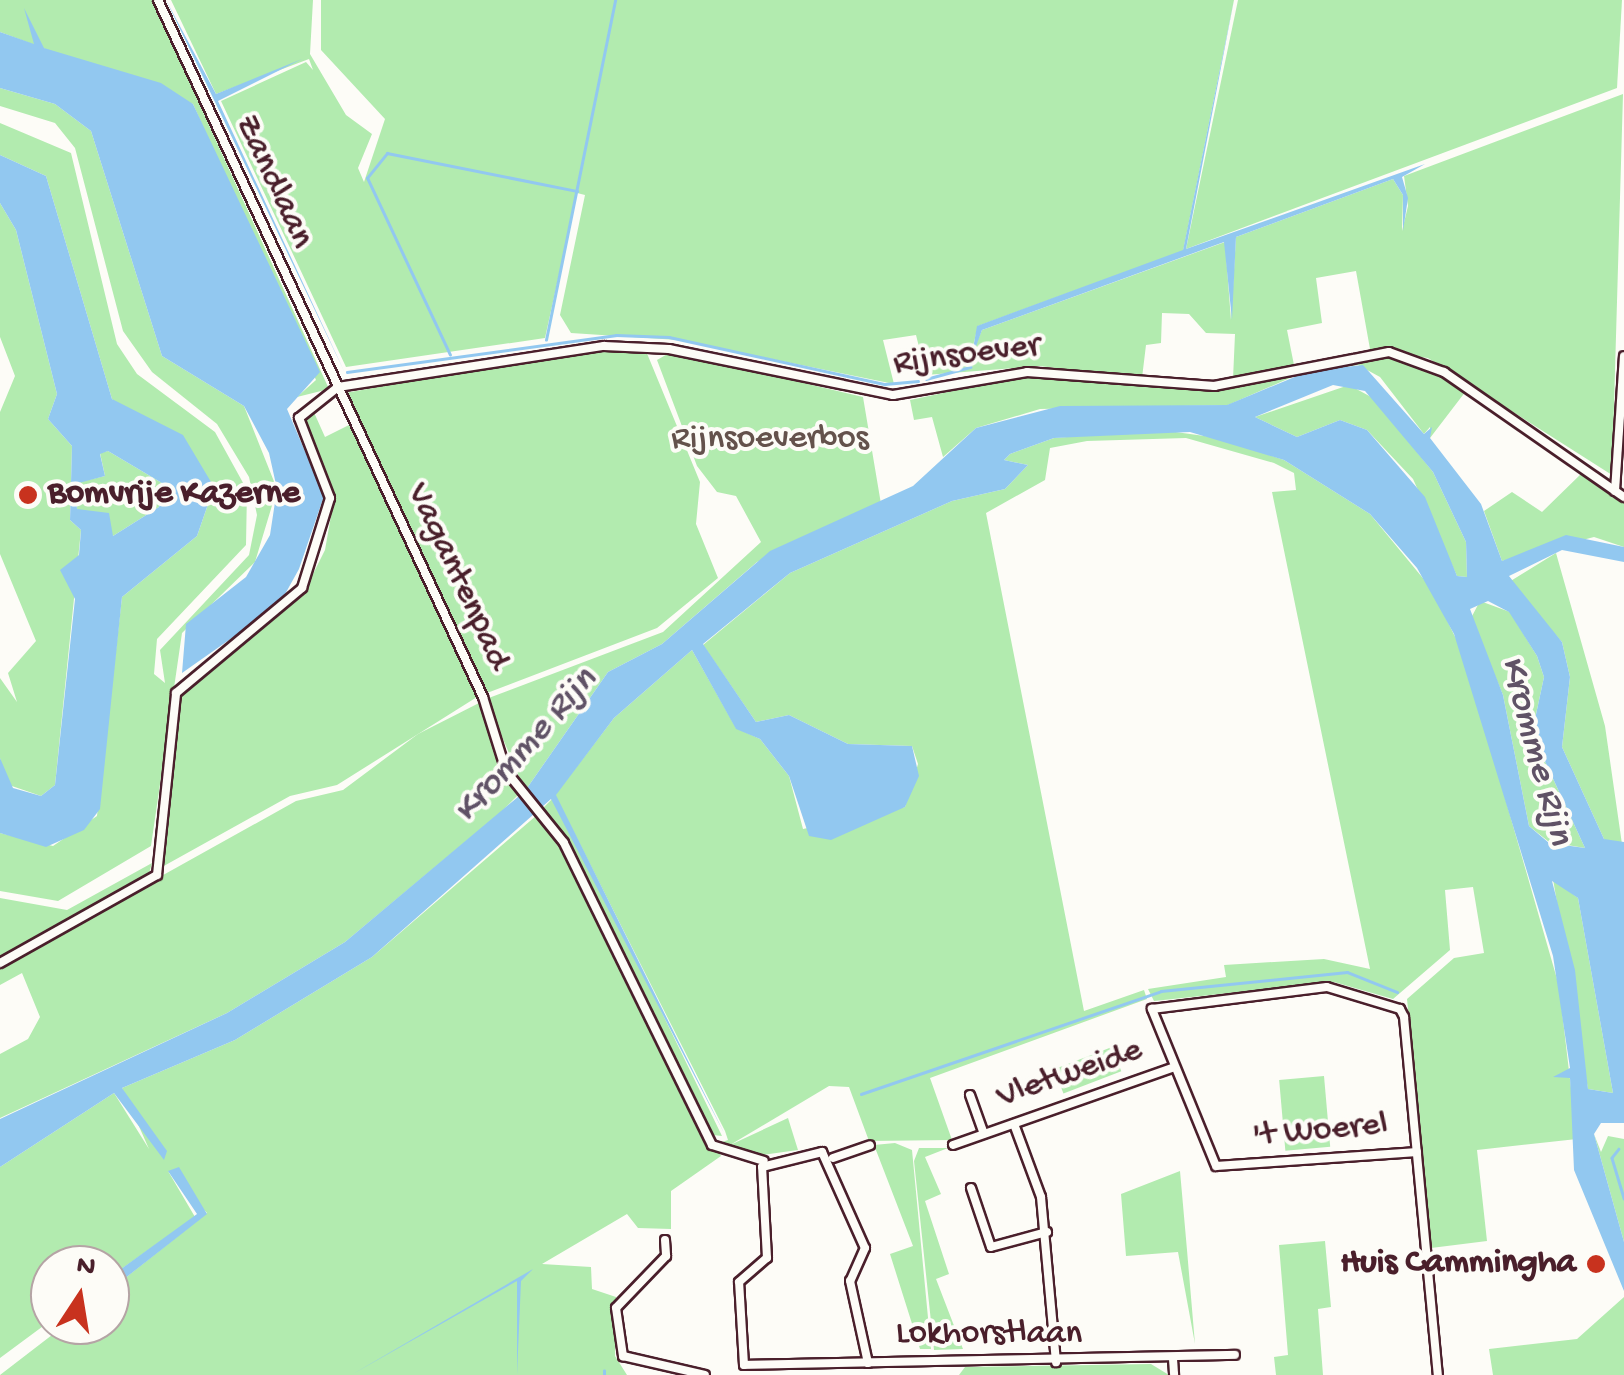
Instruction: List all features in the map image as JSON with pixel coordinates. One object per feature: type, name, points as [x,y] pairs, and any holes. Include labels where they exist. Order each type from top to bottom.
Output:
[{"type":"street","name":"Zandlaan","points":[[158,0],[338,387]]},
{"type":"street","name":"Rijnsoever","points":[[338,387],[604,346],[669,349],[893,396],[1027,372],[1214,386],[1389,352],[1435,367],[1620,494]]},
{"type":"street","points":[[1620,494],[1624,356]]},
{"type":"street","name":"Vagantenpad","points":[[338,387],[521,791],[542,814],[712,1145],[764,1162]]},
{"type":"street","points":[[0,962],[156,875],[176,693],[302,588],[330,498],[299,418],[338,387]]},
{"type":"street","name":"Vletweide","points":[[953,1145],[1172,1068],[1152,1009],[1327,987],[1400,1008],[1417,1152]]},
{"type":"street","name":"'t Woerel","points":[[1172,1068],[1216,1166],[1417,1152]]},
{"type":"street","name":"Vletweide","points":[[970,1096],[984,1134]]},
{"type":"street","points":[[1014,1124],[1046,1232],[1056,1362]]},
{"type":"street","points":[[738,1375],[744,1365],[739,1282],[766,1258],[764,1162],[833,1158],[870,1145]]},
{"type":"street","points":[[1417,1152],[1438,1375]]},
{"type":"street","points":[[833,1158],[865,1248],[850,1281],[868,1363]]},
{"type":"street","points":[[971,1188],[990,1247],[1046,1232]]},
{"type":"street","points":[[665,1240],[666,1256],[616,1308],[623,1356],[705,1375]]},
{"type":"street","name":"Lokhorstlaan","points":[[744,1365],[1173,1360],[1235,1355]]},
{"type":"street","points":[[1173,1360],[1174,1375]]},
{"type":"street","points":[[945,1375],[946,1362]]},
{"type":"green space","points":[[0,0],[152,0],[329,389],[297,397],[316,380],[193,104],[0,32]]},
{"type":"green space","points":[[171,0],[313,0],[310,54],[346,115],[372,134],[358,168],[364,182],[385,119],[321,50],[321,0],[1234,0],[1183,251],[978,326],[970,358],[982,330],[1225,242],[1231,320],[1236,237],[1393,179],[1403,195],[1402,231],[1408,206],[1404,176],[1623,94],[1612,475],[1428,358],[1370,349],[1356,271],[1316,278],[1322,323],[1287,330],[1294,365],[1233,379],[1235,334],[1206,333],[1189,314],[1162,313],[1161,343],[1146,345],[1142,378],[1039,366],[926,375],[916,335],[883,340],[894,384],[678,340],[571,333],[560,315],[585,195],[577,193],[545,338],[346,367],[221,101],[306,62],[313,70],[309,59],[216,94]]},
{"type":"green space","points":[[1238,0],[1622,0],[1617,88],[1186,249]]},
{"type":"green space","points":[[0,88],[55,104],[91,131],[162,356],[244,406],[277,489],[255,562],[182,633],[151,846],[58,901],[0,891],[0,833],[53,846],[97,816],[122,597],[197,536],[214,487],[112,399],[46,176],[0,155],[0,123],[71,153],[117,344],[137,374],[215,432],[247,490],[246,545],[157,639],[154,674],[165,683],[160,650],[249,555],[257,515],[249,477],[217,424],[152,372],[123,331],[75,148],[55,123],[0,106]]},
{"type":"green space","points":[[0,203],[16,230],[57,394],[48,419],[72,446],[70,520],[81,530],[55,785],[41,796],[6,784],[0,758],[0,678],[17,702],[8,673],[36,641],[0,554],[0,412],[15,376],[0,337]]},
{"type":"green space","points":[[646,351],[700,482],[696,524],[718,578],[657,628],[487,693],[345,393],[572,353]]},
{"type":"green space","name":"Rijnsoeverbos","points":[[671,352],[863,397],[881,504],[757,562],[662,644],[608,672],[525,791],[486,699],[663,632],[761,542],[736,496],[717,492],[697,466],[657,360]]},
{"type":"green space","points":[[1379,355],[1435,370],[1466,391],[1430,438],[1430,427],[1424,434],[1380,377],[1358,365],[1299,374],[1228,405],[1040,409],[976,428],[943,457],[932,417],[914,420],[910,400],[1034,374],[1228,387]]},
{"type":"green space","points":[[1349,385],[1373,398],[1433,472],[1466,542],[1467,577],[1457,576],[1413,479],[1367,430],[1340,420],[1297,437],[1255,417]]},
{"type":"green space","points":[[312,408],[325,437],[351,424],[477,697],[337,785],[290,796],[162,867],[175,702],[185,684],[303,594],[325,550],[334,499],[303,428]]},
{"type":"green space","points":[[1161,430],[1219,438],[1284,460],[1370,514],[1431,588],[1464,655],[1559,986],[1577,1139],[1477,1150],[1487,1241],[1431,1248],[1407,999],[1454,958],[1484,953],[1473,887],[1445,890],[1450,950],[1393,999],[1334,982],[1154,1001],[1148,989],[1226,977],[1224,965],[1324,959],[1370,969],[1272,492],[1296,490],[1294,473],[1274,463],[1186,438],[1087,441],[1050,448],[1045,480],[986,513],[1084,1011],[1144,990],[1147,999],[930,1078],[952,1140],[869,1141],[849,1087],[829,1086],[730,1145],[788,1118],[798,1150],[762,1155],[716,1144],[728,1140],[725,1131],[555,795],[614,718],[692,650],[736,728],[760,739],[789,776],[803,829],[905,807],[918,764],[912,746],[848,744],[789,715],[756,722],[703,645],[790,573],[952,501],[1005,489],[1028,465],[1004,460],[1010,454],[1054,438]]},
{"type":"green space","points":[[108,451],[167,486],[159,507],[113,536],[77,509],[75,483],[105,476],[100,453]]},
{"type":"green space","points":[[1583,472],[1624,500],[1624,547],[1594,537],[1502,561],[1484,511],[1512,492],[1542,512]]},
{"type":"green space","points":[[1556,553],[1605,726],[1624,858],[1604,839],[1562,747],[1570,677],[1562,642],[1509,582]]},
{"type":"green space","points":[[1480,601],[1510,612],[1537,656],[1544,677],[1532,733],[1585,848],[1549,842],[1529,826],[1503,695],[1471,618]]},
{"type":"green space","points":[[481,702],[519,794],[501,812],[345,942],[227,1013],[0,1118],[0,1054],[28,1039],[40,1017],[22,973],[0,985],[0,966],[296,801],[343,790],[418,734]]},
{"type":"green space","points":[[552,799],[606,898],[722,1136],[713,1135],[570,845],[542,809]]},
{"type":"green space","points":[[537,815],[582,882],[721,1156],[671,1191],[671,1229],[638,1228],[627,1214],[542,1264],[591,1267],[592,1289],[616,1297],[615,1356],[627,1375],[0,1375],[39,1345],[130,1345],[130,1274],[207,1213],[168,1171],[195,1217],[130,1263],[130,1245],[30,1245],[30,1336],[0,1358],[0,1167],[114,1093],[149,1149],[122,1088],[235,1040],[372,957]]},
{"type":"green space","points":[[152,863],[148,877],[0,960],[0,898],[67,910]]},
{"type":"green space","points":[[1553,879],[1578,898],[1613,1093],[1588,1089]]},
{"type":"green space","points":[[1112,1047],[1121,1071],[1063,1093],[1054,1069]]},
{"type":"green space","points":[[1324,1076],[1330,1147],[1285,1151],[1279,1080]]},
{"type":"green space","points":[[1594,1134],[1601,1152],[1608,1136],[1624,1139],[1624,1242]]},
{"type":"green space","points":[[895,1143],[912,1150],[931,1349],[920,1349],[890,1254],[913,1246],[874,1145]]},
{"type":"green space","points":[[919,1148],[948,1148],[925,1157],[941,1194],[925,1201],[949,1274],[936,1279],[963,1349],[934,1350],[914,1161]]},
{"type":"green space","points":[[1180,1171],[1195,1344],[1178,1252],[1126,1256],[1121,1194]]},
{"type":"green space","points":[[1325,1241],[1331,1307],[1318,1309],[1323,1375],[1276,1375],[1274,1357],[1288,1355],[1279,1245]]},
{"type":"green space","points":[[1624,1297],[1624,1375],[1493,1375],[1489,1349],[1577,1339]]},
{"type":"green space","points":[[1151,1364],[1169,1375],[959,1375],[965,1367]]},
{"type":"water","points":[[166,0],[216,94],[302,59],[218,101],[345,373]]},
{"type":"water","points":[[1234,0],[1186,249],[1425,164],[1402,177],[1408,198],[1403,231],[1403,195],[1393,179],[1236,237],[1232,320],[1224,242],[982,330],[971,360],[977,326],[1183,250]]},
{"type":"water","points":[[24,8],[44,48],[161,83],[193,104],[320,372],[287,409],[324,496],[299,569],[279,605],[182,673],[186,624],[246,577],[270,535],[277,489],[269,453],[244,406],[162,356],[91,131],[55,104],[0,88],[0,32],[34,44]]},
{"type":"water","points":[[0,155],[46,176],[112,399],[183,435],[214,487],[197,536],[122,597],[100,809],[84,830],[46,847],[0,833],[0,758],[13,788],[41,796],[55,785],[75,599],[60,570],[79,555],[81,530],[70,520],[72,446],[48,419],[57,394],[16,230],[0,203]],"holes":[[[108,451],[167,486],[159,507],[113,536],[109,513],[77,509],[75,484],[105,476],[100,454]]]},
{"type":"water","points":[[1363,365],[1424,434],[1432,427],[1430,438],[1481,504],[1502,561],[1566,535],[1624,547],[1624,562],[1562,550],[1509,576],[1562,642],[1570,677],[1562,747],[1604,839],[1624,842],[1624,1123],[1601,1123],[1594,1134],[1624,1242],[1624,1291],[1574,1170],[1570,1078],[1553,1077],[1570,1068],[1553,956],[1454,634],[1417,568],[1370,514],[1284,460],[1190,432],[1054,438],[1010,454],[1004,460],[1028,465],[1005,489],[952,501],[790,573],[703,644],[756,722],[789,715],[848,744],[912,746],[919,776],[905,807],[831,840],[809,836],[789,776],[760,739],[736,729],[692,650],[614,718],[556,795],[724,1133],[551,799],[372,957],[235,1040],[122,1088],[167,1151],[164,1160],[114,1093],[0,1167],[0,1119],[227,1013],[345,942],[525,791],[608,672],[662,644],[770,551],[913,486],[976,428],[1060,406],[1227,405],[1309,371]],"holes":[[[1333,385],[1365,391],[1433,472],[1466,542],[1467,577],[1457,576],[1425,497],[1367,430],[1340,420],[1297,437],[1255,417]],[[1488,601],[1509,612],[1537,656],[1544,677],[1532,733],[1585,848],[1549,843],[1529,826],[1503,695],[1470,609]],[[1552,881],[1578,898],[1613,1093],[1588,1089],[1575,970]]]},
{"type":"water","points":[[179,1167],[207,1214],[130,1274],[130,1263],[197,1214],[168,1171]]},
{"type":"water","points":[[533,1269],[521,1281],[517,1375],[517,1281],[351,1375]]},
{"type":"waterway","points":[[546,340],[615,0]]},
{"type":"waterway","points":[[450,355],[367,178],[387,153],[577,191]]},
{"type":"waterway","points":[[347,372],[616,335],[669,337],[885,384],[918,381]]},
{"type":"waterway","points":[[926,379],[970,367]]},
{"type":"waterway","points":[[861,1094],[1161,991],[1347,972],[1397,992]]},
{"type":"waterway","points":[[1619,1149],[1612,1158],[1624,1198]]},
{"type":"place","name":"Bomvrije Kazerne","points":[[28,495]]},
{"type":"place","name":"Huis Cammingha","points":[[1596,1264]]},
{"type":"water label","name":"Kromme Rijn","points":[[527,747]]},
{"type":"water label","name":"Kromme Rijn","points":[[1534,751]]}]
